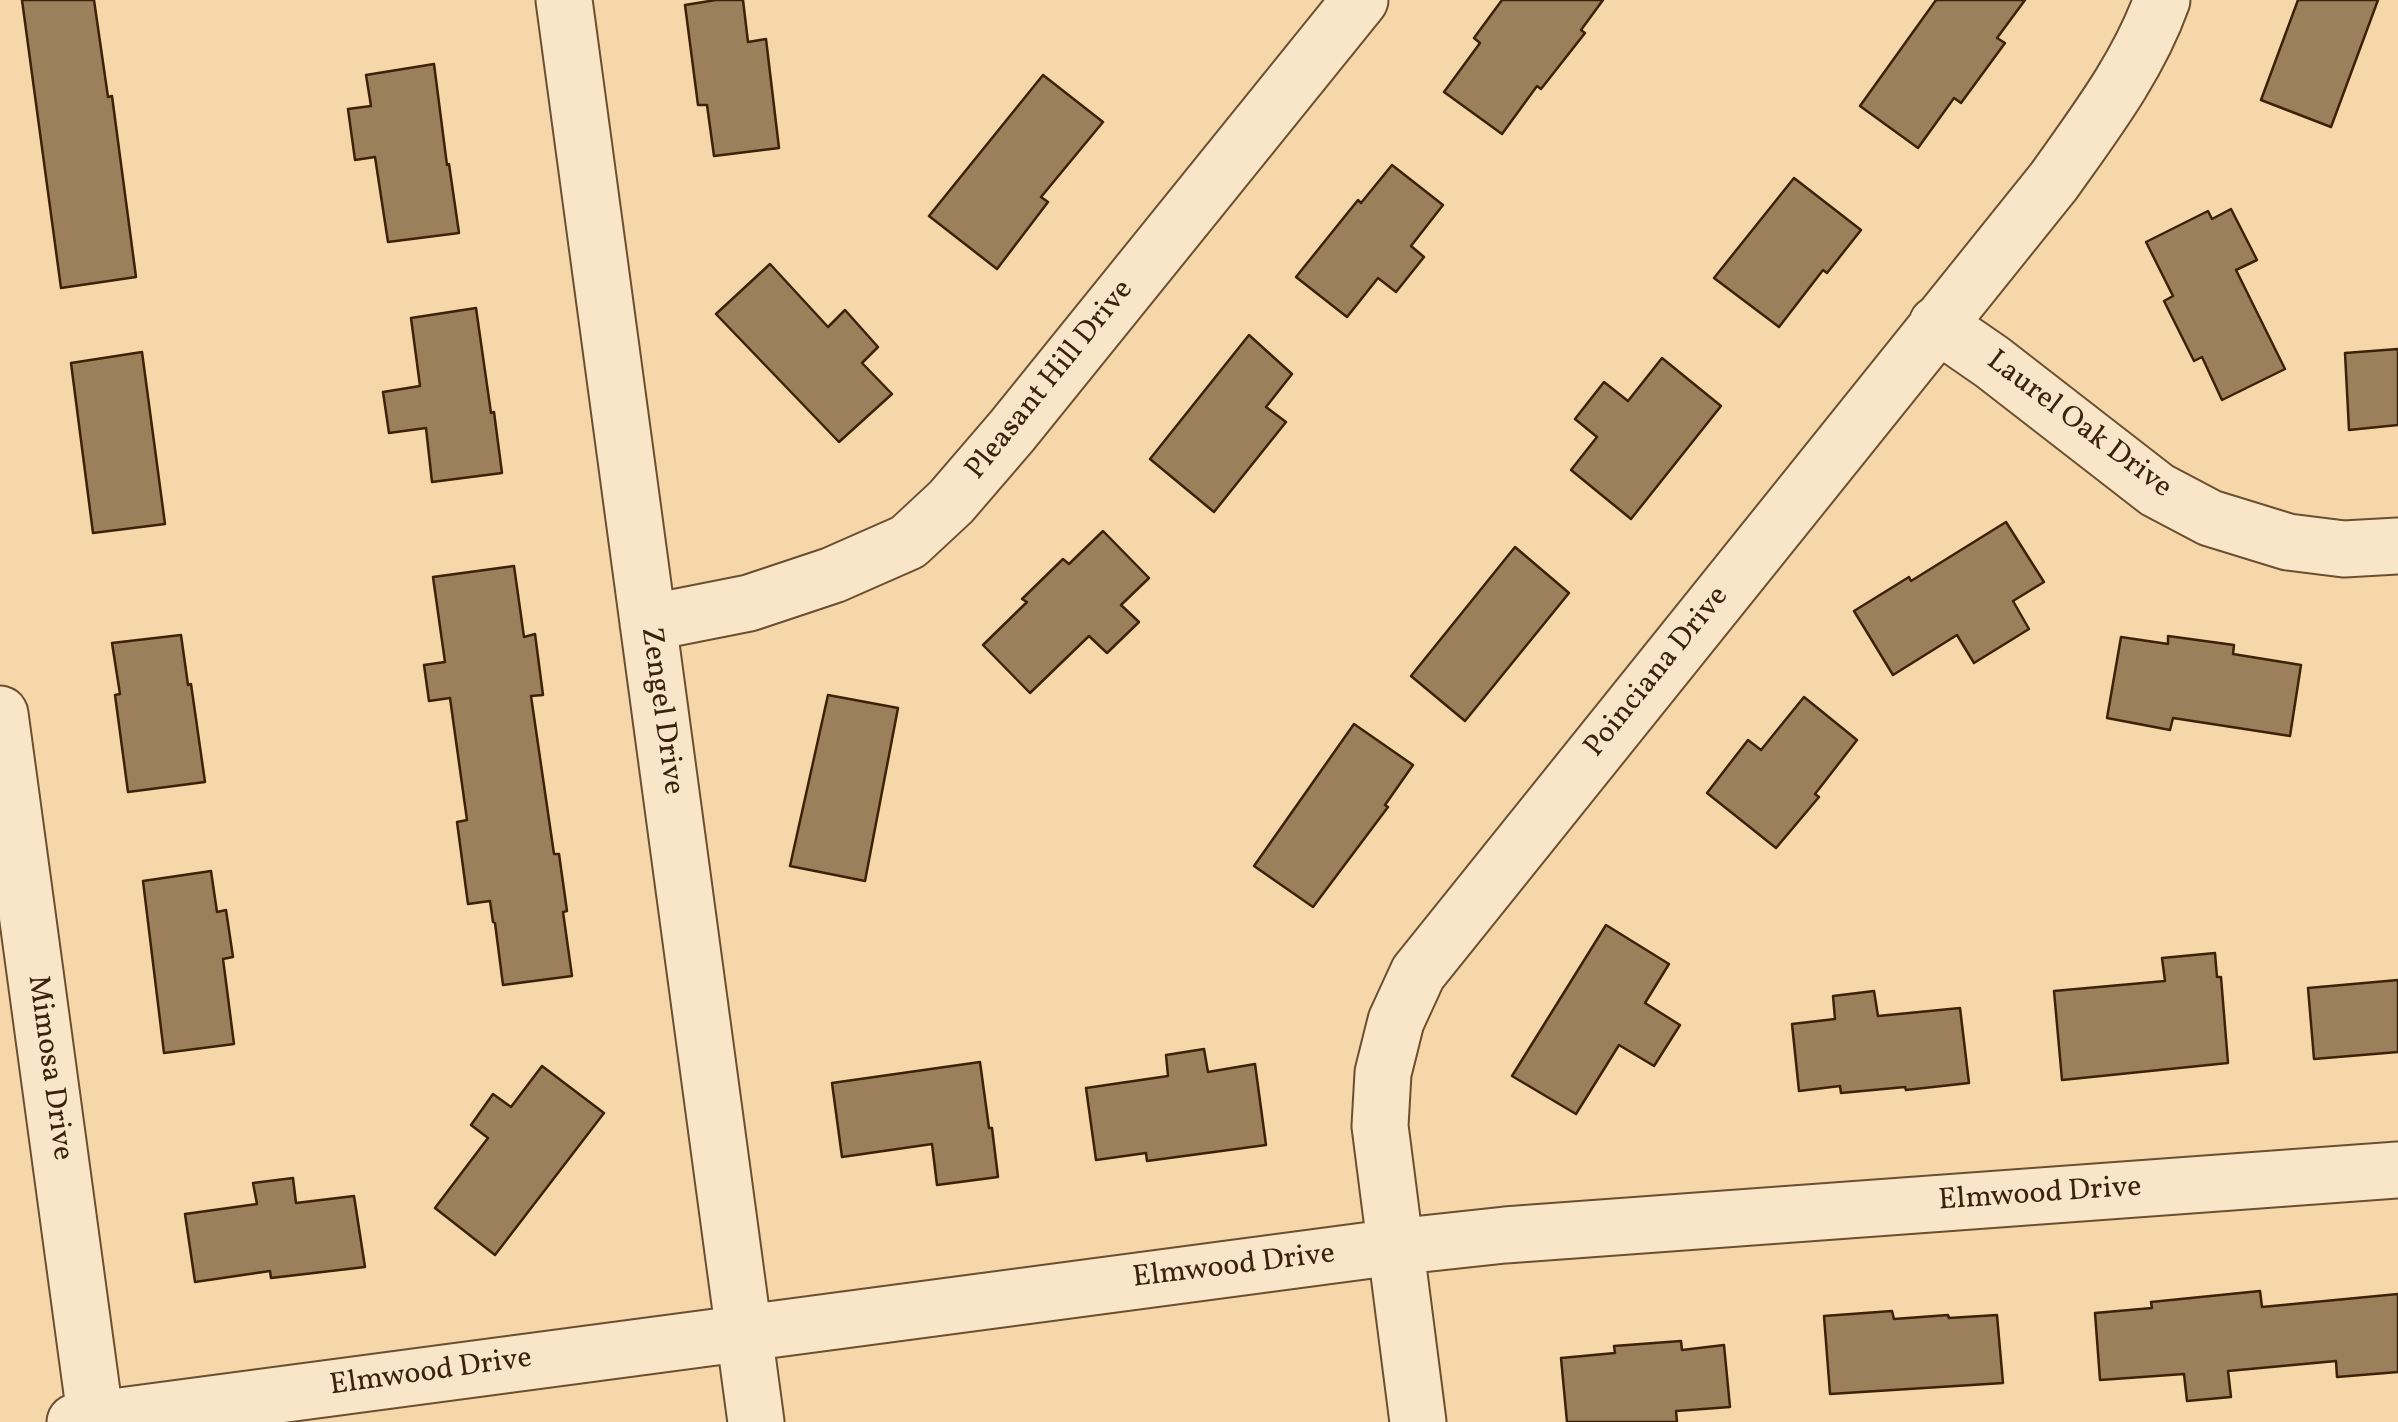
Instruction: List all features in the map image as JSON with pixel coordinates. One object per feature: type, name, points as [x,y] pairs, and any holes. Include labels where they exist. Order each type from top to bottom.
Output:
[{"type":"street","name":"Zengel Drive","points":[[564,0],[756,1422]]},
{"type":"street","name":"Pleasant Hill Drive","points":[[648,624],[748,603],[833,575],[908,542],[951,502],[1012,432],[1360,0]]},
{"type":"street","name":"Poinciana Drive","points":[[1418,1422],[1380,1126],[1384,1073],[1396,1021],[1418,973],[2054,181],[2118,91],[2162,0]]},
{"type":"street","name":"Laurel Oak Drive","points":[[1938,324],[2156,490],[2210,518],[2288,542],[2344,550],[2398,546]]},
{"type":"street","name":"Mimosa Drive","points":[[0,714],[89,1421]]},
{"type":"street","name":"Elmwood Drive","points":[[89,1421],[1394,1247],[1524,1234],[2398,1170]]},
{"type":"building","points":[[22,0],[94,0],[108,97],[112,96],[136,277],[61,288]]},
{"type":"building","points":[[743,0],[748,42],[766,39],[779,148],[714,156],[707,105],[698,105],[685,5]]},
{"type":"building","points":[[1502,0],[1603,0],[1581,30],[1585,33],[1541,89],[1537,86],[1502,134],[1444,92],[1480,43],[1474,38]]},
{"type":"building","points":[[1936,0],[2025,0],[1997,38],[2005,43],[1961,103],[1954,98],[1918,148],[1860,106]]},
{"type":"building","points":[[2298,0],[2378,0],[2331,127],[2261,100]]},
{"type":"building","points":[[434,64],[459,233],[388,242],[375,157],[355,160],[348,109],[371,106],[366,75]]},
{"type":"building","points":[[1043,75],[1103,122],[1041,197],[1048,202],[997,269],[929,216]]},
{"type":"building","points":[[1392,165],[1443,205],[1411,246],[1424,257],[1396,292],[1378,278],[1347,317],[1296,277],[1358,200],[1361,203]]},
{"type":"building","points":[[1794,178],[1861,230],[1827,273],[1823,270],[1779,327],[1714,278]]},
{"type":"building","points":[[2231,209],[2257,260],[2236,270],[2285,369],[2222,400],[2202,357],[2194,361],[2164,301],[2173,296],[2146,242],[2208,211],[2212,219]]},
{"type":"building","points":[[770,264],[828,327],[845,310],[878,347],[862,363],[892,394],[839,442],[716,314]]},
{"type":"building","points":[[476,308],[502,473],[432,482],[426,428],[389,433],[383,392],[420,386],[411,318]]},
{"type":"building","points":[[1249,335],[1292,374],[1266,407],[1286,422],[1214,512],[1150,459]]},
{"type":"building","points":[[2398,349],[2398,425],[2349,430],[2345,353]]},
{"type":"building","points":[[142,352],[165,524],[93,533],[71,363]]},
{"type":"building","points":[[1662,358],[1721,406],[1631,519],[1571,470],[1597,437],[1575,419],[1604,382],[1628,401]]},
{"type":"building","points":[[2006,522],[2044,582],[2013,601],[2029,629],[1974,663],[1957,635],[1893,675],[1854,611]]},
{"type":"building","points":[[1103,531],[1149,578],[1121,605],[1139,622],[1107,653],[1089,636],[1030,693],[983,645],[1063,559],[1069,564]]},
{"type":"building","points":[[1515,547],[1569,593],[1465,721],[1411,676]]},
{"type":"building","points":[[514,566],[524,637],[535,634],[543,695],[531,696],[554,854],[559,854],[572,976],[503,985],[490,901],[468,904],[457,822],[467,820],[450,698],[429,701],[424,665],[445,662],[433,577]]},
{"type":"building","points":[[181,635],[205,782],[128,792],[112,643]]},
{"type":"building","points":[[2168,636],[2234,645],[2233,654],[2301,665],[2290,736],[2173,718],[2170,730],[2107,718],[2121,637],[2168,644]]},
{"type":"building","points":[[828,695],[898,708],[865,881],[790,866]]},
{"type":"building","points":[[1804,697],[1857,740],[1815,794],[1819,797],[1776,848],[1707,793],[1748,740],[1761,750]]},
{"type":"building","points":[[1354,724],[1413,765],[1385,805],[1388,807],[1313,907],[1254,866]]},
{"type":"building","points":[[211,871],[217,912],[226,910],[233,957],[223,959],[234,1044],[164,1053],[143,881]]},
{"type":"building","points":[[1606,925],[1669,964],[1645,1003],[1680,1025],[1654,1066],[1619,1045],[1576,1114],[1512,1076]]},
{"type":"building","points":[[2215,953],[2217,977],[2221,977],[2228,1063],[2062,1080],[2054,991],[2165,981],[2162,958]]},
{"type":"building","points":[[2398,980],[2398,1052],[2314,1059],[2308,988]]},
{"type":"building","points":[[1874,991],[1878,1016],[1960,1008],[1969,1083],[1906,1090],[1905,1087],[1841,1093],[1840,1086],[1799,1091],[1792,1024],[1835,1019],[1833,996]]},
{"type":"building","points":[[1204,1049],[1208,1072],[1255,1064],[1266,1145],[1147,1161],[1146,1153],[1096,1160],[1086,1088],[1168,1076],[1166,1055]]},
{"type":"building","points":[[980,1062],[998,1177],[937,1185],[932,1144],[842,1157],[832,1083]]},
{"type":"building","points":[[542,1066],[604,1113],[495,1255],[435,1208],[488,1138],[471,1125],[493,1094],[511,1107]]},
{"type":"building","points":[[293,1178],[296,1203],[354,1196],[365,1267],[271,1278],[270,1271],[195,1282],[185,1214],[257,1204],[253,1183]]},
{"type":"building","points":[[2260,1291],[2262,1307],[2398,1294],[2398,1372],[2337,1377],[2336,1361],[2228,1371],[2231,1397],[2187,1401],[2184,1374],[2100,1380],[2095,1313],[2152,1308],[2151,1302]]},
{"type":"building","points":[[1892,1311],[1894,1319],[1997,1315],[2003,1383],[1830,1394],[1824,1316]]},
{"type":"building","points":[[1681,1341],[1682,1350],[1724,1345],[1730,1407],[1676,1411],[1677,1422],[1567,1422],[1561,1358],[1615,1353],[1614,1346]]}]
